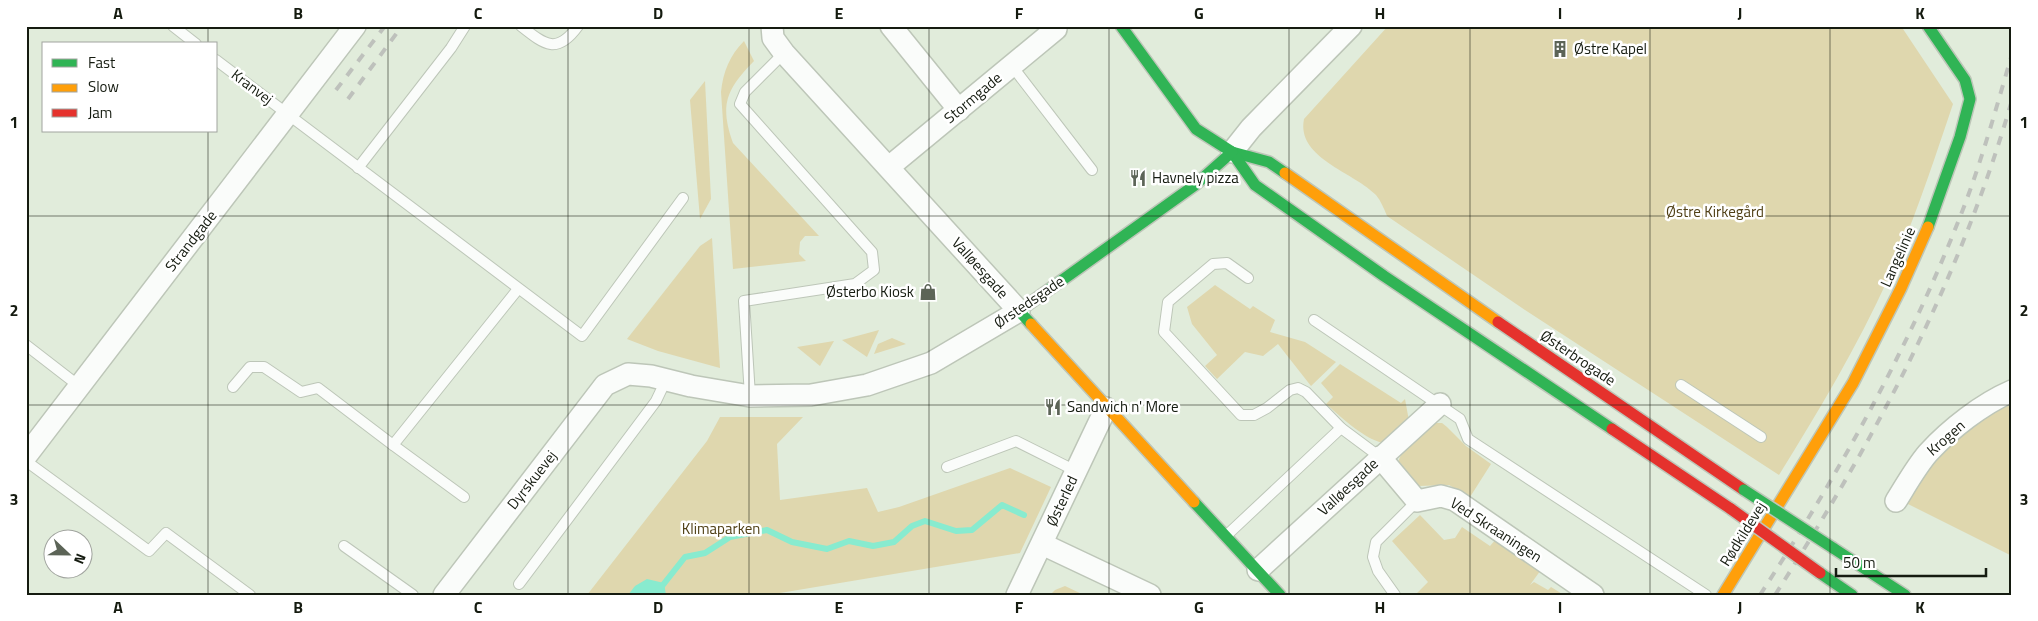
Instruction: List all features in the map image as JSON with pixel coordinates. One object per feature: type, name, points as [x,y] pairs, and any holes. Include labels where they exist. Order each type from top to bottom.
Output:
[{"type":"main road","name":"Østerbrogade","points":[[1121,26],[1196,129],[1232,152],[1269,162],[1424,271],[1744,490],[1905,595]]},
{"type":"main road","name":"Langelinie","points":[[1788,490],[1853,383],[1901,288],[1929,225],[1960,137],[1968,110],[1968,87],[1928,26]]},
{"type":"main road","name":"Østerbrogade","points":[[1232,152],[1255,185],[1384,276],[1732,509],[1820,574],[1852,595]]},
{"type":"main road","name":"Ørstedsgade","points":[[1019,311],[1195,185],[1232,152]]},
{"type":"main road","name":"Valløesgade","points":[[1019,311],[1106,408],[1280,595]]},
{"type":"main road","name":"Rødkildevej","points":[[1723,595],[1788,490]]},
{"type":"street","name":"Strandgade","points":[[26,456],[355,26]]},
{"type":"street","name":"Valløesgade","points":[[772,26],[773,38],[784,53],[1019,311]]},
{"type":"street","points":[[891,26],[959,110]]},
{"type":"street","name":"Ørstedsgade","points":[[1232,152],[1251,128],[1351,26]]},
{"type":"street","name":"Stormgade","points":[[889,167],[1056,29]]},
{"type":"street","name":"Ørstedsgade","points":[[628,374],[651,376],[750,396],[811,395],[866,385],[931,363],[1019,311]]},
{"type":"street","name":"Dyrskuevej","points":[[444,595],[605,385],[628,374]]},
{"type":"street","name":"Krogen","points":[[1896,501],[1927,454],[1943,438],[1997,398],[2012,392]]},
{"type":"street","name":"Valløesgade","points":[[1258,570],[1440,404]]},
{"type":"street","name":"Østerled","points":[[1017,595],[1106,408]]},
{"type":"street","points":[[1380,458],[1417,501]]},
{"type":"street","name":"Ved Skraaningen","points":[[1417,501],[1441,496],[1454,500],[1593,595]]},
{"type":"street","points":[[1042,544],[1150,595]]},
{"type":"lane","points":[[173,26],[193,42]]},
{"type":"lane","points":[[358,168],[451,48],[465,26]]},
{"type":"lane","points":[[520,26],[544,43],[556,44],[568,40],[578,26]]},
{"type":"lane","points":[[750,396],[744,301],[855,284],[874,270],[875,262],[872,252],[740,104],[745,92],[784,53]]},
{"type":"lane","name":"Kranvej","points":[[218,62],[582,336],[683,198]]},
{"type":"lane","points":[[1012,66],[1092,170]]},
{"type":"lane","points":[[1248,278],[1227,263],[1213,264],[1168,302],[1164,332],[1241,415],[1254,415],[1268,408],[1290,390],[1298,388],[1306,392],[1341,428],[1380,458]]},
{"type":"lane","points":[[393,445],[518,289]]},
{"type":"lane","points":[[1314,320],[1460,419],[1468,439],[1706,595]]},
{"type":"lane","points":[[26,345],[79,386]]},
{"type":"lane","points":[[233,387],[250,367],[264,367],[301,392],[318,388],[464,497]]},
{"type":"lane","points":[[519,584],[656,401],[666,380]]},
{"type":"lane","points":[[1681,385],[1761,437]]},
{"type":"lane","points":[[1226,535],[1341,428]]},
{"type":"lane","points":[[947,467],[1016,442],[1076,471]]},
{"type":"lane","points":[[26,460],[149,550],[166,533],[250,595]]},
{"type":"lane","points":[[1395,595],[1373,557],[1376,542],[1417,501]]},
{"type":"lane","points":[[344,546],[413,595]]},
{"type":"green space","name":"Østre Kirkegård","points":[[1388,26],[1901,26],[1953,104],[1915,214],[1888,279],[1836,379],[1779,475],[1525,310],[1387,216],[1376,195],[1317,154],[1309,144],[1304,133],[1304,119]]},
{"type":"green space","points":[[744,41],[754,61],[737,80],[728,98],[726,107],[729,129],[733,143],[819,236],[805,236],[800,242],[799,254],[806,261],[733,269],[721,92],[728,64]]},
{"type":"green space","points":[[705,81],[711,199],[700,219],[690,100]]},
{"type":"green space","points":[[712,238],[720,368],[658,351],[627,339],[700,246]]},
{"type":"green space","points":[[1215,285],[1250,309],[1253,306],[1275,320],[1270,332],[1305,342],[1336,362],[1311,386],[1278,344],[1263,356],[1245,352],[1217,379],[1205,366],[1217,355],[1192,324],[1187,307]]},
{"type":"green space","points":[[879,330],[867,357],[842,340]]},
{"type":"green space","points":[[892,338],[906,344],[874,354],[878,344]]},
{"type":"green space","points":[[834,341],[820,366],[797,347]]},
{"type":"green space","points":[[1340,364],[1401,403],[1405,399],[1409,421],[1386,443],[1379,442],[1363,434],[1326,404],[1333,397],[1321,383]]},
{"type":"green space","points":[[2012,401],[2012,556],[1904,502],[1937,454],[1968,427]]},
{"type":"green space","name":"Klimaparken","points":[[720,417],[803,417],[777,444],[780,500],[867,488],[878,512],[899,507],[1010,468],[1051,487],[1020,553],[768,595],[587,595],[707,441]]},
{"type":"green space","points":[[1434,423],[1442,423],[1466,446],[1491,464],[1470,497],[1449,485],[1418,486],[1399,465],[1399,460],[1406,449]]},
{"type":"green space","points":[[1420,515],[1444,540],[1455,538],[1462,527],[1490,546],[1497,538],[1543,567],[1530,585],[1534,582],[1548,590],[1551,587],[1564,595],[1415,595],[1428,582],[1392,541]]},
{"type":"green space","points":[[1065,586],[1084,595],[1050,595],[1055,590]]},
{"type":"shaded area","points":[[647,579],[664,583],[666,595],[628,595],[635,586]]},
{"type":"waterway","points":[[655,595],[685,557],[705,553],[730,537],[767,530],[792,542],[827,549],[849,541],[873,546],[894,542],[912,526],[925,521],[956,531],[972,530],[1002,505],[1024,515]]},
{"type":"railway","points":[[336,90],[385,26]]},
{"type":"railway","points":[[348,99],[402,26]]},
{"type":"railway","points":[[1760,595],[1842,461],[1914,323],[1964,206],[2012,54]]},
{"type":"railway","points":[[1775,595],[1847,477],[1881,417],[1912,356],[1941,294],[1967,231],[1991,167],[2012,100]]},
{"type":"traffic: fast","points":[[1121,26],[1196,129],[1232,152],[1269,162],[1285,173]]},
{"type":"traffic: fast","points":[[1928,26],[1965,80],[1970,99],[1960,137],[1928,227]]},
{"type":"traffic: fast","points":[[1031,324],[1019,311],[1195,185],[1232,152]]},
{"type":"traffic: fast","points":[[1232,152],[1255,185],[1384,276],[1612,429]]},
{"type":"traffic: fast","points":[[1744,490],[1833,548]]},
{"type":"traffic: fast","points":[[1194,502],[1280,595]]},
{"type":"traffic: fast","points":[[1833,548],[1905,595]]},
{"type":"traffic: fast","points":[[1820,573],[1852,595]]},
{"type":"traffic: slow","points":[[1285,173],[1498,322]]},
{"type":"traffic: slow","points":[[1723,595],[1853,383],[1901,288],[1928,227]]},
{"type":"traffic: slow","points":[[1031,324],[1194,502]]},
{"type":"traffic: jam","points":[[1498,322],[1744,490]]},
{"type":"traffic: jam","points":[[1612,429],[1731,509]]},
{"type":"traffic: jam","points":[[1731,509],[1820,573]]},
{"type":"place","name":"Østre Kapel","points":[[1560,49]]},
{"type":"place","name":"Havnely pizza","points":[[1138,178]]},
{"type":"place","name":"Østerbo Kiosk","points":[[928,292]]},
{"type":"place","name":"Sandwich n' More","points":[[1053,407]]}]
